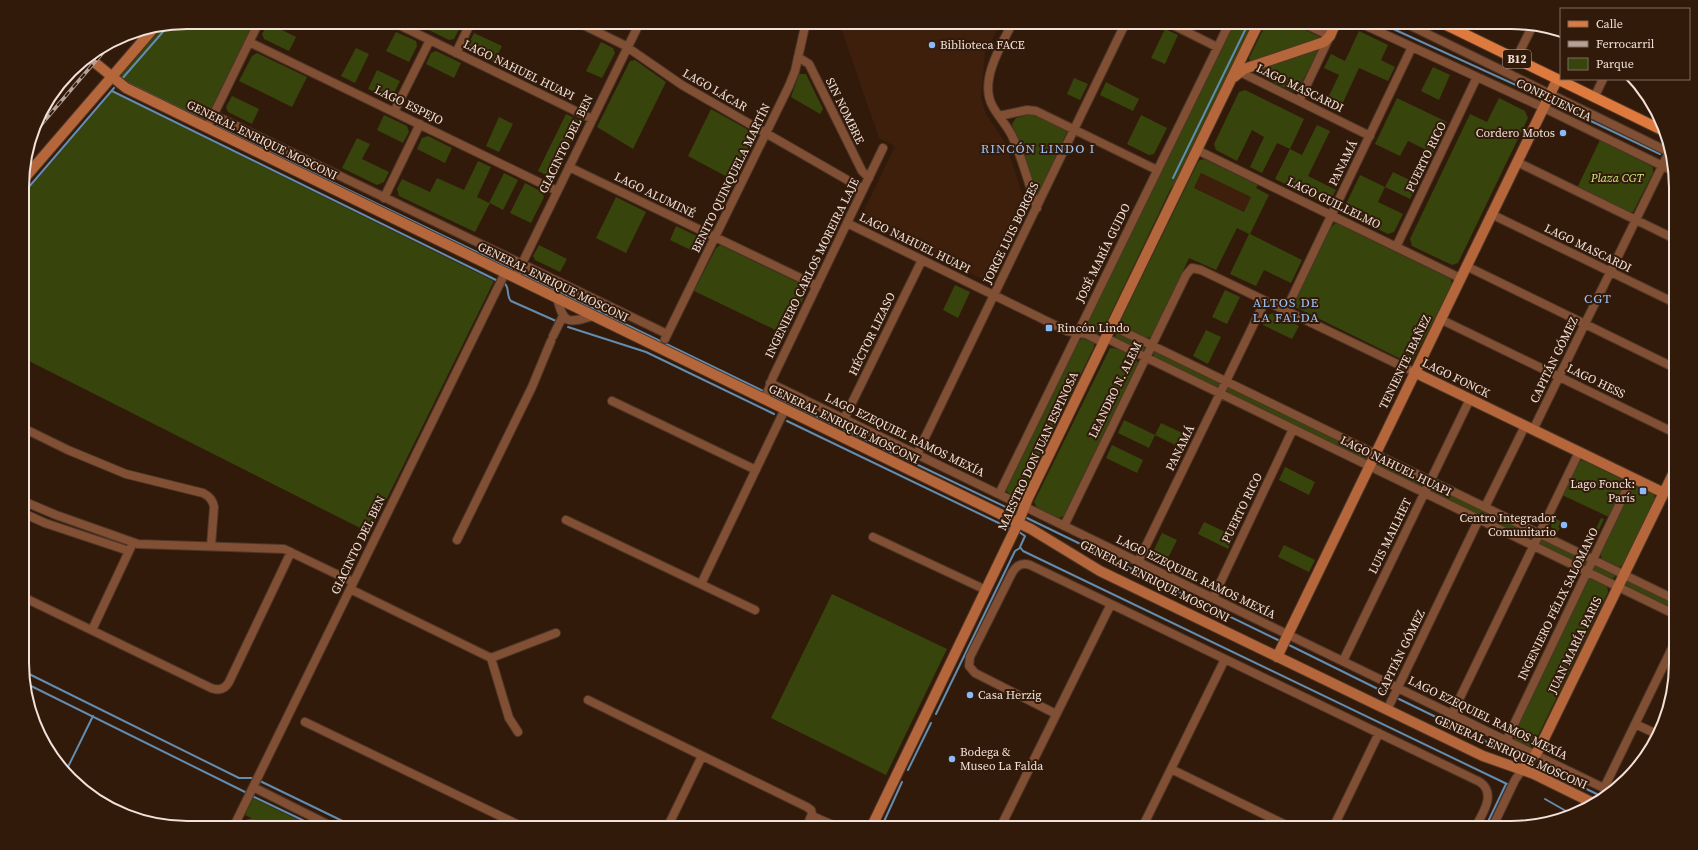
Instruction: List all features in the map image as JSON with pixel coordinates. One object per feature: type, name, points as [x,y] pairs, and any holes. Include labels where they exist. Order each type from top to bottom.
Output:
[{"type":"main road","name":"B12","points":[[1454,29],[1657,128]]},
{"type":"street","points":[[207,128],[256,29]]},
{"type":"street","name":"LAGO NAHUEL HUAPI","points":[[407,29],[592,119]]},
{"type":"street","points":[[456,53],[467,29]]},
{"type":"street","name":"LAGO LÁCAR","points":[[591,29],[627,47],[682,85],[863,189]]},
{"type":"street","name":"GIACINTO DEL BEN","points":[[515,278],[636,29]]},
{"type":"street","name":"BENITO QUINQUELA MARTÍN","points":[[521,264],[666,337],[791,81],[804,29]]},
{"type":"street","points":[[1010,29],[990,71],[989,97],[1013,138],[1037,208]]},
{"type":"street","name":"JORGE LUIS BORGES","points":[[917,454],[1123,29]]},
{"type":"street","points":[[1181,29],[1217,47]]},
{"type":"street","name":"JOSÉ MARÍA GUIDO","points":[[998,494],[1226,29]]},
{"type":"street","name":"MAESTRO DON JUAN ESPINOSA","points":[[874,821],[1018,523],[1024,507],[1256,29]]},
{"type":"street","points":[[1316,29],[1330,36]]},
{"type":"street","points":[[1299,100],[1333,29]]},
{"type":"street","name":"CONFLUENCIA","points":[[1373,29],[1543,108],[1668,169]]},
{"type":"street","points":[[1417,29],[1665,149]]},
{"type":"street","points":[[1516,59],[1531,30]]},
{"type":"street","points":[[29,172],[149,33]]},
{"type":"street","name":"MAESTRO DON JUAN ESPINOSA","points":[[1228,85],[1240,72],[1324,42],[1330,36]]},
{"type":"street","points":[[394,112],[430,40]]},
{"type":"street","name":"LAGO ESPEJO","points":[[250,42],[557,191]]},
{"type":"street","name":"PANAMÁ","points":[[1286,310],[1412,47]]},
{"type":"street","name":"SIN NOMBRE","points":[[798,57],[809,64],[862,171],[869,178]]},
{"type":"street","name":"GENERAL ENRIQUE MOSCONI","points":[[92,61],[126,88],[1035,531],[1095,569],[1487,758],[1522,770],[1588,801]]},
{"type":"street","name":"LAGO MASCARDI","points":[[1240,72],[1370,136]]},
{"type":"street","name":"PUERTO RICO","points":[[1396,247],[1477,77]]},
{"type":"street","name":"TENIENTE IBAÑEZ","points":[[1276,657],[1557,80]]},
{"type":"street","points":[[1594,98],[1603,80]]},
{"type":"street","points":[[999,116],[1022,110],[1032,110],[1041,113],[1157,170]]},
{"type":"street","points":[[214,115],[521,264]]},
{"type":"street","points":[[384,198],[420,124]]},
{"type":"street","name":"INGENIERO CARLOS MOREIRA LAJE","points":[[765,399],[770,383],[883,148]]},
{"type":"street","name":"LAGO GUILLELMO","points":[[1197,150],[1460,278]]},
{"type":"street","name":"CAPITÁN GÓMEZ","points":[[1485,507],[1529,428],[1560,377],[1667,159]]},
{"type":"street","points":[[1516,162],[1669,236]]},
{"type":"street","name":"LAGO ALUMINÉ","points":[[569,166],[817,286]]},
{"type":"street","name":"LAGO MASCARDI","points":[[1491,214],[1669,300]]},
{"type":"street","name":"LAGO NAHUEL HUAPI","points":[[847,224],[1068,331],[1086,334],[1105,340],[1146,358],[1669,612]]},
{"type":"street","name":"HÉCTOR LIZASO","points":[[844,419],[922,260]]},
{"type":"street","points":[[1466,266],[1669,365]]},
{"type":"street","name":"LAGO FONCK","points":[[1192,268],[1201,270],[1286,310],[1664,493]]},
{"type":"street","name":"LEANDRO N. ALEM","points":[[1064,526],[1186,275],[1192,268]]},
{"type":"street","name":"GIACINTO DEL BEN","points":[[236,821],[505,273]]},
{"type":"street","points":[[557,298],[563,316],[572,321],[593,316]]},
{"type":"street","name":"PANAMÁ","points":[[1138,562],[1265,300]]},
{"type":"street","points":[[457,540],[532,387],[552,338],[563,316]]},
{"type":"street","name":"LAGO HESS","points":[[1440,319],[1669,430]]},
{"type":"street","name":"LAGO NAHUEL HUAPI","points":[[1112,326],[1669,597]]},
{"type":"street","name":"LAGO EZEQUIEL RAMOS MEXÍA","points":[[770,383],[1606,789]]},
{"type":"street","name":"LUIS MAILHET","points":[[1343,661],[1470,399]]},
{"type":"street","points":[[612,401],[756,470]]},
{"type":"street","points":[[702,584],[785,409]]},
{"type":"street","name":"PUERTO RICO","points":[[1213,598],[1293,429]]},
{"type":"street","points":[[29,431],[68,450],[126,474],[203,493],[209,496],[213,501],[214,507],[212,546]]},
{"type":"street","points":[[1452,714],[1578,452]]},
{"type":"street","name":"INGENIERO FÉLIX SALOMANO","points":[[1506,740],[1632,478]]},
{"type":"street","name":"JUAN MARÍA PARIS","points":[[1495,821],[1515,780],[1535,755],[1669,483]]},
{"type":"street","points":[[29,504],[46,512],[133,543],[148,545],[276,548],[291,552],[352,586],[491,658],[509,718],[518,732]]},
{"type":"street","points":[[29,516],[45,523],[130,551]]},
{"type":"street","points":[[566,520],[755,610]]},
{"type":"street","name":"CAPITÁN GÓMEZ","points":[[1387,710],[1479,520]]},
{"type":"street","points":[[873,537],[986,590]]},
{"type":"street","points":[[92,630],[133,543]]},
{"type":"street","points":[[29,600],[211,688],[222,689],[229,682],[291,552]]},
{"type":"street","points":[[1056,714],[975,673],[969,666],[970,657],[1013,571],[1020,564],[1030,565],[1483,784],[1488,791],[1488,799],[1478,821]]},
{"type":"street","points":[[1003,821],[1111,604]]},
{"type":"street","points":[[491,658],[556,633]]},
{"type":"street","points":[[1610,786],[1635,724],[1669,655]]},
{"type":"street","points":[[1145,821],[1225,659]]},
{"type":"street","points":[[588,700],[807,807],[812,812],[810,821]]},
{"type":"street","points":[[305,722],[510,821]]},
{"type":"street","points":[[1635,724],[1653,732]]},
{"type":"street","points":[[1336,821],[1379,733]]},
{"type":"street","points":[[670,821],[702,756]]},
{"type":"street","points":[[1171,769],[1278,821]]},
{"type":"street","points":[[253,787],[321,821]]},
{"type":"street","points":[[812,816],[824,821]]},
{"type":"shaded area","points":[[841,29],[998,29],[985,52],[981,98],[986,114],[1006,144],[1027,209],[993,281],[988,282],[863,222],[861,217],[895,146],[879,138]]},
{"type":"shaded area","points":[[1201,173],[1252,197],[1244,212],[1194,188]]},
{"type":"green space","points":[[177,29],[252,29],[206,121],[117,78],[156,32]]},
{"type":"green space","points":[[265,29],[280,29],[296,37],[289,51],[264,39],[262,34]]},
{"type":"green space","points":[[459,29],[454,39],[449,40],[429,30]]},
{"type":"green space","points":[[1165,29],[1178,35],[1165,64],[1151,58]]},
{"type":"green space","points":[[1232,29],[1251,29],[1181,174],[1170,190],[1102,332],[1096,334],[1087,329],[1086,322]]},
{"type":"green space","points":[[1264,29],[1303,29],[1320,37],[1320,39],[1250,62],[1249,58]]},
{"type":"green space","points":[[1359,31],[1388,45],[1381,60],[1395,67],[1388,81],[1359,68],[1339,111],[1325,104],[1339,75],[1324,68],[1331,54],[1345,61]]},
{"type":"green space","points":[[396,32],[416,41],[417,46],[409,62],[386,51]]},
{"type":"green space","points":[[474,33],[502,46],[494,62],[470,50],[468,45]]},
{"type":"green space","points":[[601,42],[613,48],[615,53],[602,78],[586,71]]},
{"type":"green space","points":[[356,48],[369,54],[355,83],[341,76]]},
{"type":"green space","points":[[1317,49],[1318,51],[1297,92],[1291,91],[1256,73],[1256,69]]},
{"type":"green space","points":[[436,51],[461,63],[454,78],[426,64],[431,53]]},
{"type":"green space","points":[[257,53],[307,77],[292,107],[239,81],[252,56]]},
{"type":"green space","points":[[635,60],[666,82],[633,149],[597,127],[630,61]]},
{"type":"green space","points":[[1433,67],[1450,75],[1439,100],[1421,91]]},
{"type":"green space","points":[[377,70],[400,81],[392,97],[387,98],[368,89]]},
{"type":"green space","points":[[799,74],[806,74],[823,109],[820,114],[791,97]]},
{"type":"green space","points":[[1074,78],[1088,84],[1080,100],[1067,94]]},
{"type":"green space","points":[[1106,82],[1139,99],[1133,111],[1100,95]]},
{"type":"green space","points":[[1245,90],[1304,119],[1290,149],[1277,143],[1262,173],[1250,167],[1264,137],[1252,130],[1237,161],[1216,150],[1214,144],[1239,92]]},
{"type":"green space","points":[[112,92],[494,281],[370,533],[29,361],[29,189]]},
{"type":"green space","points":[[232,96],[259,109],[252,124],[228,112],[226,107]]},
{"type":"green space","points":[[1397,98],[1447,122],[1433,153],[1408,141],[1400,156],[1375,144]]},
{"type":"green space","points":[[1499,98],[1525,111],[1528,118],[1458,263],[1452,265],[1412,246],[1410,239],[1470,114],[1487,122]]},
{"type":"green space","points":[[711,109],[752,132],[753,138],[733,180],[688,156]]},
{"type":"green space","points":[[566,114],[578,120],[579,125],[555,175],[550,177],[538,171]]},
{"type":"green space","points":[[384,115],[407,126],[409,132],[403,143],[377,130]]},
{"type":"green space","points":[[1027,115],[1036,115],[1065,129],[1067,132],[1038,195],[1012,124],[1016,118]]},
{"type":"green space","points":[[1141,115],[1167,128],[1154,154],[1149,155],[1127,144]]},
{"type":"green space","points":[[499,117],[513,124],[499,152],[486,146]]},
{"type":"green space","points":[[1317,125],[1330,131],[1308,176],[1336,190],[1330,201],[1324,203],[1275,179],[1290,149],[1302,155]]},
{"type":"green space","points":[[428,136],[452,148],[445,163],[417,149],[422,138]]},
{"type":"green space","points":[[357,138],[370,144],[362,159],[389,172],[384,182],[377,185],[342,168]]},
{"type":"green space","name":"Plaza CGT","points":[[1600,140],[1653,167],[1653,173],[1633,212],[1630,213],[1577,188]]},
{"type":"green space","points":[[1204,159],[1258,185],[1256,188],[1269,195],[1250,234],[1302,260],[1291,283],[1264,270],[1256,286],[1230,274],[1249,234],[1237,228],[1216,270],[1189,258],[1153,335],[1146,338],[1123,326],[1121,320],[1200,160]],"holes":[[[1201,173],[1251,197],[1244,212],[1194,188]]]},
{"type":"green space","points":[[478,161],[491,167],[477,197],[489,203],[504,173],[518,180],[503,210],[490,203],[475,232],[399,196],[397,189],[402,179],[430,192],[437,178],[464,190]]},
{"type":"green space","points":[[1393,172],[1418,184],[1410,199],[1385,187]]},
{"type":"green space","points":[[1360,175],[1385,187],[1378,202],[1403,214],[1394,232],[1388,234],[1347,214],[1344,208]]},
{"type":"green space","points":[[525,183],[542,192],[544,197],[531,223],[510,213]]},
{"type":"green space","points":[[616,197],[646,212],[626,253],[596,238]]},
{"type":"green space","points":[[1336,223],[1451,279],[1452,285],[1412,362],[1407,362],[1295,307],[1295,301],[1331,227]]},
{"type":"green space","points":[[676,226],[701,238],[702,243],[697,253],[670,240]]},
{"type":"green space","points":[[539,245],[567,259],[560,272],[535,260],[533,256]]},
{"type":"green space","points":[[720,245],[805,286],[806,293],[786,335],[694,291],[716,248]]},
{"type":"green space","points":[[955,285],[970,292],[958,318],[943,310]]},
{"type":"green space","points":[[1225,290],[1240,297],[1227,324],[1212,317]]},
{"type":"green space","points":[[1273,313],[1299,326],[1292,339],[1263,325],[1268,315]]},
{"type":"green space","points":[[1206,330],[1221,337],[1208,364],[1193,356]]},
{"type":"green space","points":[[1116,334],[1144,346],[1145,350],[1141,351],[1116,339]]},
{"type":"green space","points":[[1082,338],[1094,343],[1094,347],[1023,493],[1019,497],[1013,496],[1006,491],[1007,486],[1079,341]]},
{"type":"green space","points":[[1110,348],[1126,352],[1137,360],[1138,363],[1064,516],[1059,518],[1037,508],[1034,502]]},
{"type":"green space","points":[[1155,352],[1219,382],[1220,386],[1216,387],[1154,357],[1153,354]]},
{"type":"green space","points":[[1227,388],[1230,388],[1366,454],[1368,458],[1364,459],[1227,393]]},
{"type":"green space","points":[[1124,420],[1155,435],[1149,448],[1118,433]]},
{"type":"green space","points":[[1161,423],[1191,437],[1185,450],[1155,435]]},
{"type":"green space","points":[[1112,445],[1143,460],[1137,473],[1106,458]]},
{"type":"green space","points":[[1377,460],[1422,481],[1424,485],[1420,486],[1377,465]]},
{"type":"green space","points":[[1582,460],[1624,480],[1624,485],[1609,517],[1562,495],[1579,462]]},
{"type":"green space","points":[[1285,467],[1315,482],[1309,495],[1279,480]]},
{"type":"green space","points":[[1637,486],[1653,493],[1656,499],[1624,565],[1619,567],[1602,559],[1600,553],[1631,489]]},
{"type":"green space","points":[[1432,487],[1531,534],[1533,537],[1530,539],[1432,492]]},
{"type":"green space","points":[[1554,518],[1562,522],[1558,527],[1560,528],[1557,533],[1553,531],[1551,526]]},
{"type":"green space","points":[[1601,518],[1604,519],[1595,538],[1592,537]]},
{"type":"green space","points":[[1204,522],[1234,536],[1228,549],[1198,534]]},
{"type":"green space","points":[[1162,533],[1177,540],[1164,566],[1154,561],[1152,554]]},
{"type":"green space","points":[[1540,540],[1543,540],[1585,560],[1587,564],[1583,565],[1541,545],[1539,543]]},
{"type":"green space","points":[[1284,545],[1315,560],[1309,572],[1278,557]]},
{"type":"green space","points":[[1596,565],[1614,574],[1615,577],[1612,579],[1594,570],[1593,567]]},
{"type":"green space","points":[[1589,578],[1592,578],[1607,586],[1608,592],[1534,744],[1530,747],[1515,740],[1513,735]]},
{"type":"green space","points":[[1629,581],[1669,601],[1669,607],[1627,586],[1625,583]]},
{"type":"green space","points":[[832,594],[947,649],[886,775],[771,718]]},
{"type":"green space","points":[[253,798],[301,821],[257,821],[245,815]]},
{"type":"waterway","points":[[1173,178],[1246,29]]},
{"type":"waterway","points":[[1393,29],[1542,97]]},
{"type":"waterway","points":[[121,80],[164,31]]},
{"type":"waterway","points":[[127,83],[203,120]]},
{"type":"waterway","points":[[29,187],[114,88]]},
{"type":"waterway","points":[[112,91],[496,280]]},
{"type":"waterway","points":[[1551,102],[1660,154]]},
{"type":"waterway","points":[[216,126],[512,269]]},
{"type":"waterway","points":[[522,274],[763,391]]},
{"type":"waterway","points":[[505,284],[511,301],[556,321]]},
{"type":"waterway","points":[[568,327],[646,352],[774,414]]},
{"type":"waterway","points":[[772,395],[1014,511]]},
{"type":"waterway","points":[[787,421],[1009,528]]},
{"type":"waterway","points":[[1027,518],[1278,640]]},
{"type":"waterway","points":[[1019,532],[1025,536],[1020,547],[1023,551],[1507,784]]},
{"type":"waterway","points":[[936,714],[1015,551],[1020,548]]},
{"type":"waterway","points":[[1287,644],[1386,693]]},
{"type":"waterway","points":[[29,674],[239,778],[254,778]]},
{"type":"waterway","points":[[30,686],[247,793]]},
{"type":"waterway","points":[[1399,699],[1522,759]]},
{"type":"waterway","points":[[68,767],[93,716]]},
{"type":"waterway","points":[[908,770],[931,723]]},
{"type":"waterway","points":[[1539,766],[1598,795]]},
{"type":"waterway","points":[[260,781],[343,821]]},
{"type":"waterway","points":[[884,821],[902,782]]},
{"type":"waterway","points":[[1488,821],[1506,784]]},
{"type":"waterway","points":[[252,796],[304,821]]},
{"type":"waterway","points":[[1545,799],[1566,811]]},
{"type":"railway","points":[[43,123],[101,55]]},
{"type":"place","name":"Biblioteca FACE","points":[[932,45]]},
{"type":"place","name":"Cordero Motos","points":[[1563,133]]},
{"type":"place","name":"Rincón Lindo","points":[[1049,328]]},
{"type":"place","name":"Lago Fonck: París","points":[[1643,491]]},
{"type":"place","name":"Centro Integrador Comunitario","points":[[1564,525]]},
{"type":"place","name":"Casa Herzig","points":[[970,695]]},
{"type":"place","name":"Bodega & Museo La Falda","points":[[952,759]]},
{"type":"district","name":"RINCÓN LINDO I","points":[[1038,148]]},
{"type":"district","name":"CGT","points":[[1598,298]]},
{"type":"district","name":"ALTOS DE LA FALDA","points":[[1286,310]]}]
